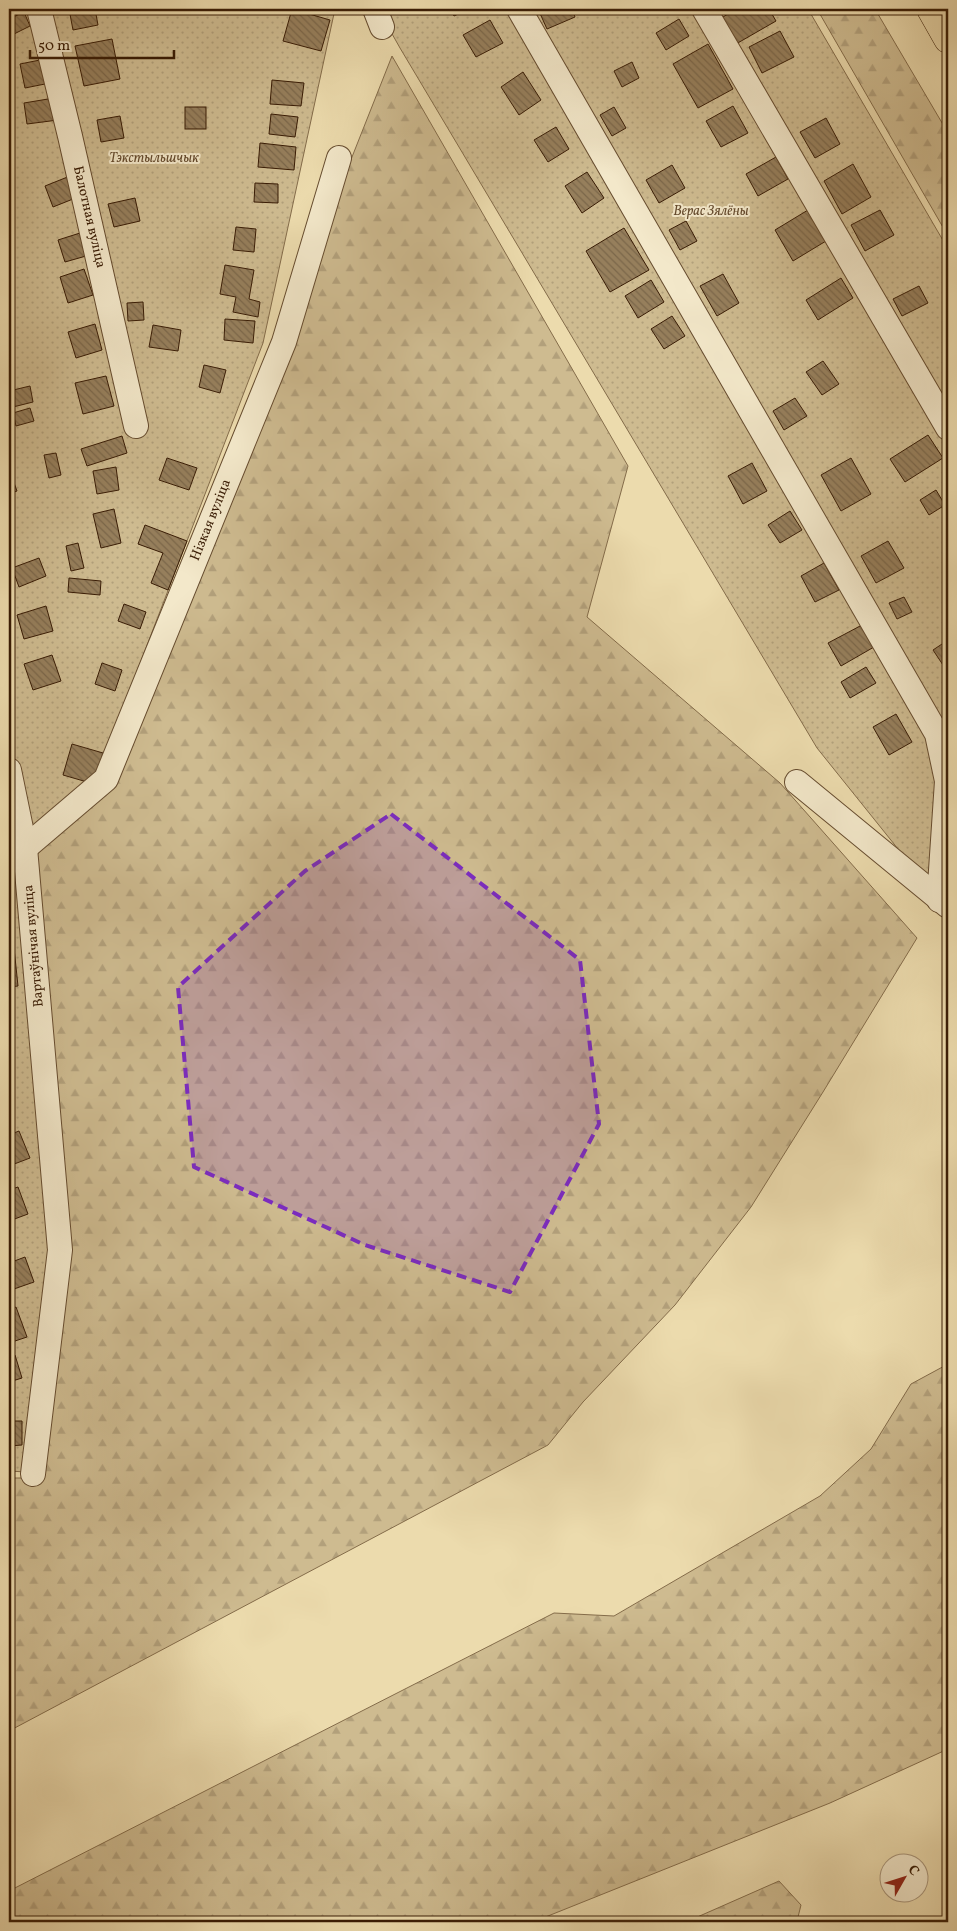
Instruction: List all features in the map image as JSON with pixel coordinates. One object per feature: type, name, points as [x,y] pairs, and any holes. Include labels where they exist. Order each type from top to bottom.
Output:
[{"type":"main road","points":[[931,9],[948,40]]},
{"type":"street","name":"Балотная вуліца","points":[[39,9],[136,426]]},
{"type":"street","points":[[519,9],[937,734],[947,781],[944,903]]},
{"type":"street","points":[[704,9],[948,428]]},
{"type":"street","name":"Нізкая вуліца","points":[[26,848],[106,778],[284,342],[339,158]]},
{"type":"street","name":"Вартаўнічая вуліца","points":[[9,770],[26,848],[60,1250],[33,1474]]},
{"type":"street","points":[[797,782],[944,903]]},
{"type":"highlighted area","points":[[391,814],[580,960],[599,1124],[510,1292],[365,1245],[194,1167],[178,987],[305,871]]},
{"type":"green space","name":"Тэкстыльшчык","points":[[9,9],[335,9],[263,343],[98,773],[19,849],[60,1250],[26,1472],[9,1471]]},
{"type":"green space","name":"Верас Зялёны","points":[[378,9],[808,9],[948,249],[948,906],[939,900],[817,748]]},
{"type":"green space","points":[[817,9],[875,9],[948,133],[948,236]]},
{"type":"green space","points":[[392,56],[628,466],[587,617],[780,783],[917,938],[751,1207],[675,1305],[583,1402],[548,1445],[9,1731],[9,1478],[24,1478],[25,848],[106,778],[284,342],[352,157]]},
{"type":"green space","points":[[948,1364],[948,1749],[830,1803],[533,1922],[9,1922],[9,1891],[554,1613],[614,1616],[820,1496],[871,1449],[911,1384]]},
{"type":"green space","points":[[779,1881],[801,1905],[797,1921],[795,1922],[686,1922]]},
{"type":"building","points":[[69,9],[95,9],[98,25],[73,30]]},
{"type":"building","points":[[292,9],[330,20],[321,51],[283,41]]},
{"type":"building","points":[[450,9],[469,9],[454,16]]},
{"type":"building","points":[[538,9],[572,9],[575,17],[547,29]]},
{"type":"building","points":[[728,9],[769,9],[776,21],[736,44],[721,18],[730,13]]},
{"type":"building","points":[[24,12],[30,26],[12,35],[9,28],[9,19]]},
{"type":"building","points":[[679,19],[689,36],[666,50],[656,33]]},
{"type":"building","points":[[490,20],[503,43],[476,57],[463,35]]},
{"type":"building","points":[[780,31],[794,57],[762,73],[749,47]]},
{"type":"building","points":[[112,39],[120,79],[84,86],[75,46]]},
{"type":"building","points":[[708,44],[733,89],[698,108],[673,64]]},
{"type":"building","points":[[50,58],[55,82],[25,88],[20,64]]},
{"type":"building","points":[[632,62],[639,78],[622,87],[614,71]]},
{"type":"building","points":[[523,72],[541,100],[519,115],[501,87]]},
{"type":"building","points":[[272,80],[304,83],[301,106],[270,104]]},
{"type":"building","points":[[54,98],[58,120],[27,124],[24,103]]},
{"type":"building","points":[[733,106],[748,133],[721,147],[706,121]]},
{"type":"building","points":[[185,107],[206,107],[206,129],[185,129]]},
{"type":"building","points":[[614,107],[626,128],[612,136],[600,115]]},
{"type":"building","points":[[271,114],[298,117],[295,137],[269,134]]},
{"type":"building","points":[[120,116],[124,138],[101,142],[97,120]]},
{"type":"building","points":[[826,118],[840,144],[815,158],[800,132]]},
{"type":"building","points":[[556,127],[569,149],[548,162],[534,140]]},
{"type":"building","points":[[260,143],[296,147],[294,170],[258,167]]},
{"type":"building","points":[[776,157],[788,179],[758,196],[746,174]]},
{"type":"building","points":[[853,164],[871,197],[842,214],[824,181]]},
{"type":"building","points":[[672,165],[685,188],[659,203],[646,180]]},
{"type":"building","points":[[587,172],[604,198],[582,213],[565,186]]},
{"type":"building","points":[[70,176],[78,197],[53,207],[45,186]]},
{"type":"building","points":[[255,183],[278,184],[278,203],[254,202]]},
{"type":"building","points":[[135,198],[140,221],[114,227],[108,204]]},
{"type":"building","points":[[808,210],[826,241],[793,261],[775,230]]},
{"type":"building","points":[[880,210],[894,235],[865,251],[851,225]]},
{"type":"building","points":[[686,221],[697,241],[680,250],[669,230]]},
{"type":"building","points":[[236,227],[256,229],[254,252],[233,250]]},
{"type":"building","points":[[624,228],[649,270],[610,292],[586,251]]},
{"type":"building","points":[[80,233],[86,256],[65,262],[58,240]]},
{"type":"building","points":[[225,265],[254,270],[249,299],[260,302],[258,317],[233,312],[236,297],[220,294]]},
{"type":"building","points":[[84,269],[93,295],[68,303],[60,277]]},
{"type":"building","points":[[723,274],[739,303],[717,316],[700,286]]},
{"type":"building","points":[[841,278],[853,298],[818,320],[806,300]]},
{"type":"building","points":[[651,280],[664,302],[638,318],[625,296]]},
{"type":"building","points":[[919,286],[928,303],[902,316],[893,299]]},
{"type":"building","points":[[143,302],[144,320],[128,321],[127,303]]},
{"type":"building","points":[[672,316],[685,336],[664,349],[651,329]]},
{"type":"building","points":[[225,319],[255,321],[253,343],[224,340]]},
{"type":"building","points":[[95,324],[102,350],[76,358],[68,332]]},
{"type":"building","points":[[153,325],[181,330],[178,351],[149,347]]},
{"type":"building","points":[[823,361],[839,384],[822,395],[806,372]]},
{"type":"building","points":[[204,365],[226,370],[220,393],[199,387]]},
{"type":"building","points":[[106,376],[114,406],[83,414],[75,383]]},
{"type":"building","points":[[30,386],[33,402],[9,408],[9,391]]},
{"type":"building","points":[[795,398],[807,416],[784,430],[773,411]]},
{"type":"building","points":[[30,408],[34,421],[16,426],[13,413]]},
{"type":"building","points":[[928,435],[943,458],[905,482],[890,459]]},
{"type":"building","points":[[122,436],[127,453],[87,466],[81,449]]},
{"type":"building","points":[[56,453],[61,475],[49,478],[44,455]]},
{"type":"building","points":[[167,458],[197,468],[189,490],[159,480]]},
{"type":"building","points":[[851,458],[871,494],[841,511],[821,475]]},
{"type":"building","points":[[752,463],[767,491],[743,504],[728,476]]},
{"type":"building","points":[[116,467],[119,490],[97,494],[93,471]]},
{"type":"building","points":[[9,469],[17,491],[9,494]]},
{"type":"building","points":[[936,490],[945,505],[929,515],[920,500]]},
{"type":"building","points":[[114,509],[121,543],[101,548],[93,514]]},
{"type":"building","points":[[790,511],[802,530],[780,543],[768,525]]},
{"type":"building","points":[[145,525],[187,541],[168,590],[151,583],[163,553],[138,544]]},
{"type":"building","points":[[888,541],[904,568],[876,583],[861,556]]},
{"type":"building","points":[[78,543],[84,568],[71,571],[66,546]]},
{"type":"building","points":[[39,558],[46,576],[19,587],[12,568]]},
{"type":"building","points":[[824,563],[839,590],[815,602],[801,576]]},
{"type":"building","points":[[69,578],[101,581],[100,595],[68,592]]},
{"type":"building","points":[[904,597],[912,612],[897,619],[889,603]]},
{"type":"building","points":[[124,604],[146,612],[140,629],[118,621]]},
{"type":"building","points":[[46,606],[53,631],[24,639],[17,615]]},
{"type":"building","points":[[862,625],[874,647],[841,666],[828,643]]},
{"type":"building","points":[[948,640],[948,666],[945,668],[933,650]]},
{"type":"building","points":[[52,655],[61,681],[33,690],[24,664]]},
{"type":"building","points":[[102,663],[122,670],[115,691],[95,684]]},
{"type":"building","points":[[866,667],[876,683],[850,698],[841,682]]},
{"type":"building","points":[[896,714],[912,742],[889,755],[873,727]]},
{"type":"building","points":[[72,744],[103,753],[94,784],[63,775]]},
{"type":"building","points":[[9,948],[14,948],[18,986],[9,987]]},
{"type":"building","points":[[19,1131],[30,1158],[9,1166],[9,1135]]},
{"type":"building","points":[[18,1187],[28,1214],[9,1221],[9,1190]]},
{"type":"building","points":[[25,1257],[34,1282],[11,1290],[9,1284],[9,1263]]},
{"type":"building","points":[[16,1307],[27,1337],[9,1343],[9,1310]]},
{"type":"building","points":[[15,1355],[22,1378],[9,1382],[9,1357]]},
{"type":"building","points":[[9,1421],[22,1421],[22,1445],[9,1446]]}]
